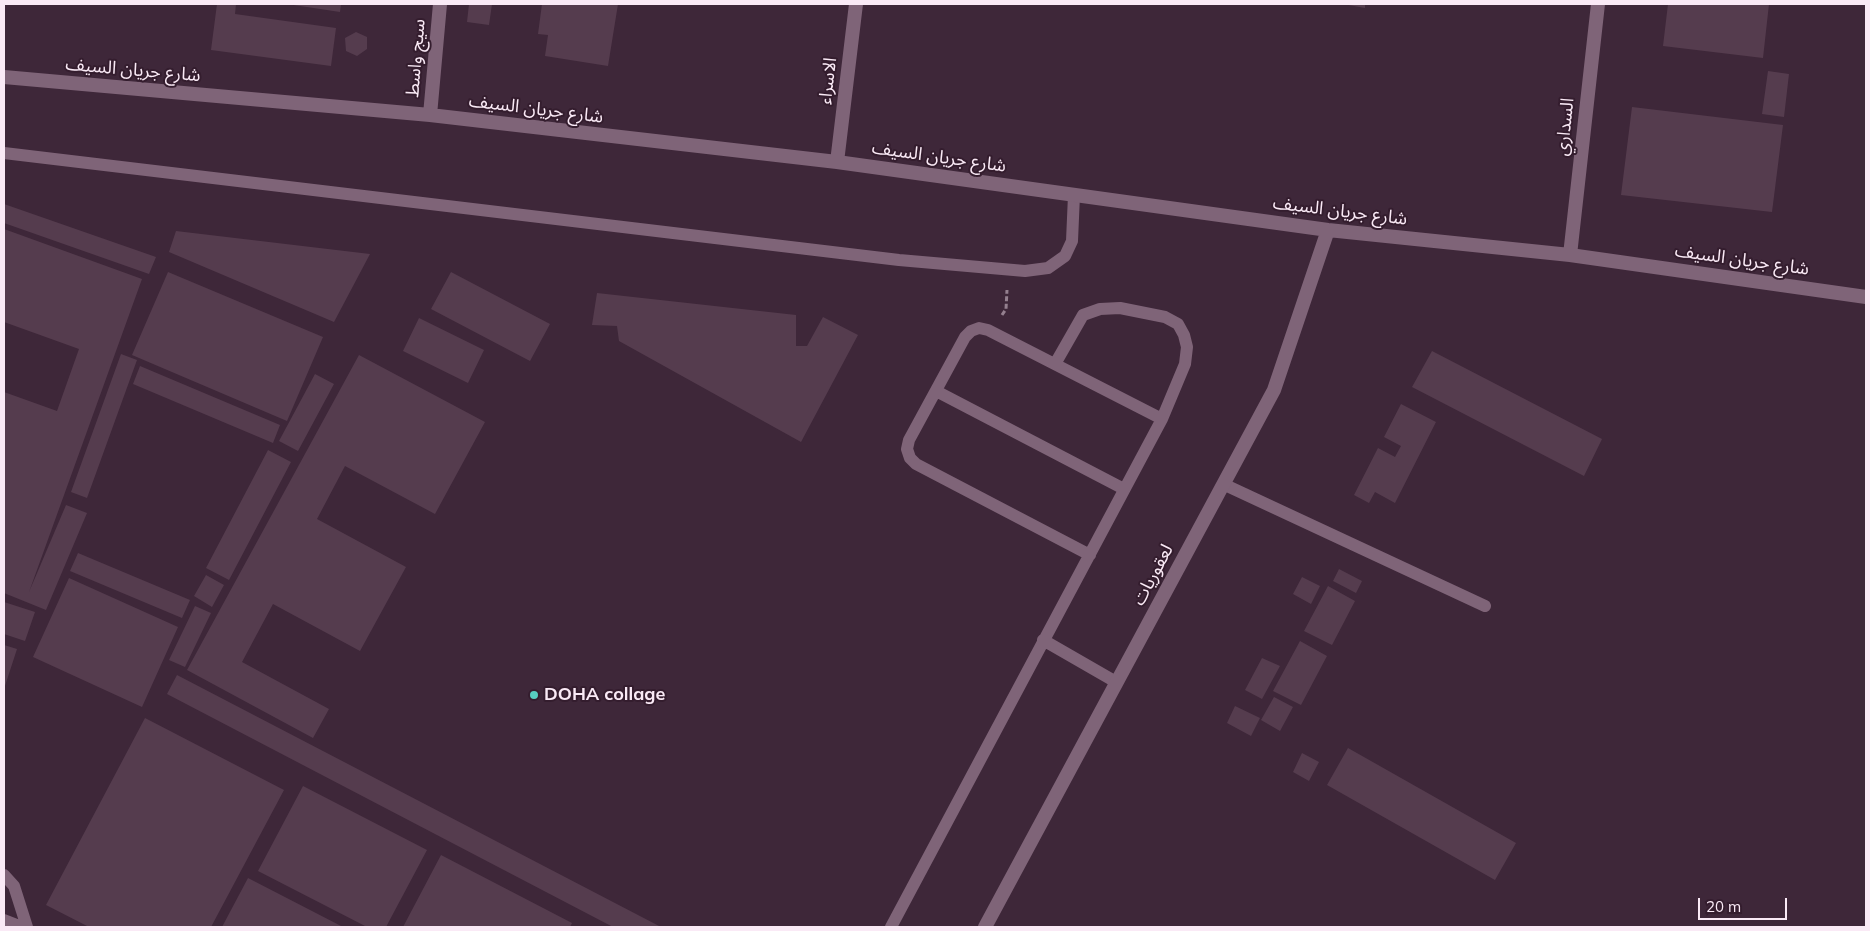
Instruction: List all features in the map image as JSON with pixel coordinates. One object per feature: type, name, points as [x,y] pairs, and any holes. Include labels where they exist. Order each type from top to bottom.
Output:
[{"type":"street","name":"سيج واسط","points":[[430,115],[440,4]]},
{"type":"street","name":"الاسراء","points":[[837,162],[856,4]]},
{"type":"street","name":"السداري","points":[[1570,255],[1598,4]]},
{"type":"street","name":"شارع جريان السيف","points":[[4,77],[430,115],[837,162],[1328,230],[1570,255],[1866,296]]},
{"type":"street","name":"لعقوريات","points":[[985,927],[1274,390],[1328,230]]},
{"type":"lane","points":[[4,153],[900,260],[1025,271],[1048,268],[1065,256],[1072,241],[1074,195]]},
{"type":"lane","points":[[891,927],[1162,419],[1185,364],[1187,347],[1184,335],[1178,324],[1166,317],[1120,308],[1100,310],[1083,315],[1054,364]]},
{"type":"lane","points":[[1090,555],[916,464],[910,458],[907,449],[909,440],[964,337],[971,331],[979,328],[988,330],[1162,419]]},
{"type":"lane","points":[[936,391],[1124,489]]},
{"type":"lane","points":[[1223,484],[1486,606]]},
{"type":"lane","points":[[1043,640],[1116,682]]},
{"type":"lane","points":[[4,875],[14,886],[27,927]]},
{"type":"lane","points":[[4,920],[22,927]]},
{"type":"path","points":[[988,330],[1006,310],[1008,299],[1007,269]]},
{"type":"building","points":[[217,4],[236,4],[235,14],[336,28],[331,66],[211,50]]},
{"type":"building","points":[[287,4],[341,4],[340,12]]},
{"type":"building","points":[[469,4],[492,4],[489,25],[467,22]]},
{"type":"building","points":[[542,4],[618,4],[608,66],[545,56],[548,35],[538,34]]},
{"type":"building","points":[[1343,4],[1365,4],[1365,8]]},
{"type":"building","points":[[1668,4],[1769,4],[1763,58],[1663,46]]},
{"type":"building","points":[[356,32],[367,37],[367,49],[357,56],[346,51],[345,38]]},
{"type":"building","points":[[1768,71],[1789,74],[1784,117],[1762,114]]},
{"type":"building","points":[[1632,107],[1783,125],[1772,212],[1621,195]]},
{"type":"building","points":[[4,204],[156,257],[149,274],[4,223]]},
{"type":"building","points":[[4,229],[142,279],[29,592],[66,505],[87,513],[46,610],[4,593],[4,392],[57,411],[79,349],[4,322]]},
{"type":"building","points":[[176,231],[370,254],[334,322],[169,252]]},
{"type":"building","points":[[168,272],[323,337],[287,421],[132,355]]},
{"type":"building","points":[[451,272],[550,324],[530,361],[431,309]]},
{"type":"building","points":[[597,293],[796,315],[796,346],[807,346],[823,317],[858,335],[801,442],[619,341],[617,326],[592,325]]},
{"type":"building","points":[[419,318],[484,350],[468,383],[403,351]]},
{"type":"building","points":[[1432,351],[1602,439],[1584,476],[1412,387]]},
{"type":"building","points":[[121,354],[137,360],[87,498],[71,492]]},
{"type":"building","points":[[359,355],[485,422],[435,514],[345,466],[317,519],[406,567],[360,651],[273,604],[242,662],[329,709],[313,738],[187,670]]},
{"type":"building","points":[[140,366],[280,425],[273,443],[133,384]]},
{"type":"building","points":[[315,374],[334,384],[298,451],[279,441]]},
{"type":"building","points":[[1401,404],[1436,422],[1395,503],[1375,492],[1369,503],[1354,495],[1378,448],[1395,457],[1401,446],[1384,437]]},
{"type":"building","points":[[268,450],[291,462],[229,580],[206,568]]},
{"type":"building","points":[[78,553],[190,600],[182,618],[70,571]]},
{"type":"building","points":[[1339,569],[1362,581],[1356,593],[1333,581]]},
{"type":"building","points":[[206,575],[224,585],[212,607],[194,596]]},
{"type":"building","points":[[1302,577],[1320,586],[1311,604],[1293,594]]},
{"type":"building","points":[[69,578],[178,627],[142,707],[33,657]]},
{"type":"building","points":[[1328,586],[1355,601],[1332,645],[1304,631]]},
{"type":"building","points":[[4,602],[35,612],[25,641],[4,634]]},
{"type":"building","points":[[195,606],[211,613],[185,667],[169,660]]},
{"type":"building","points":[[1300,641],[1327,656],[1301,705],[1273,691]]},
{"type":"building","points":[[4,645],[17,649],[4,689]]},
{"type":"building","points":[[1262,658],[1280,666],[1262,699],[1245,690]]},
{"type":"building","points":[[177,675],[661,927],[613,927],[167,694]]},
{"type":"building","points":[[1274,697],[1293,707],[1280,731],[1261,720]]},
{"type":"building","points":[[1235,706],[1260,718],[1251,736],[1227,723]]},
{"type":"building","points":[[145,718],[284,790],[211,927],[89,927],[46,905]]},
{"type":"building","points":[[1348,748],[1516,843],[1495,880],[1327,785]]},
{"type":"building","points":[[1302,753],[1319,762],[1309,781],[1293,772]]},
{"type":"building","points":[[303,786],[427,850],[386,927],[367,927],[258,871]]},
{"type":"building","points":[[441,855],[572,923],[570,927],[403,927]]},
{"type":"building","points":[[248,878],[343,927],[222,927]]},
{"type":"place","name":"DOHA collage","points":[[534,695]]}]
